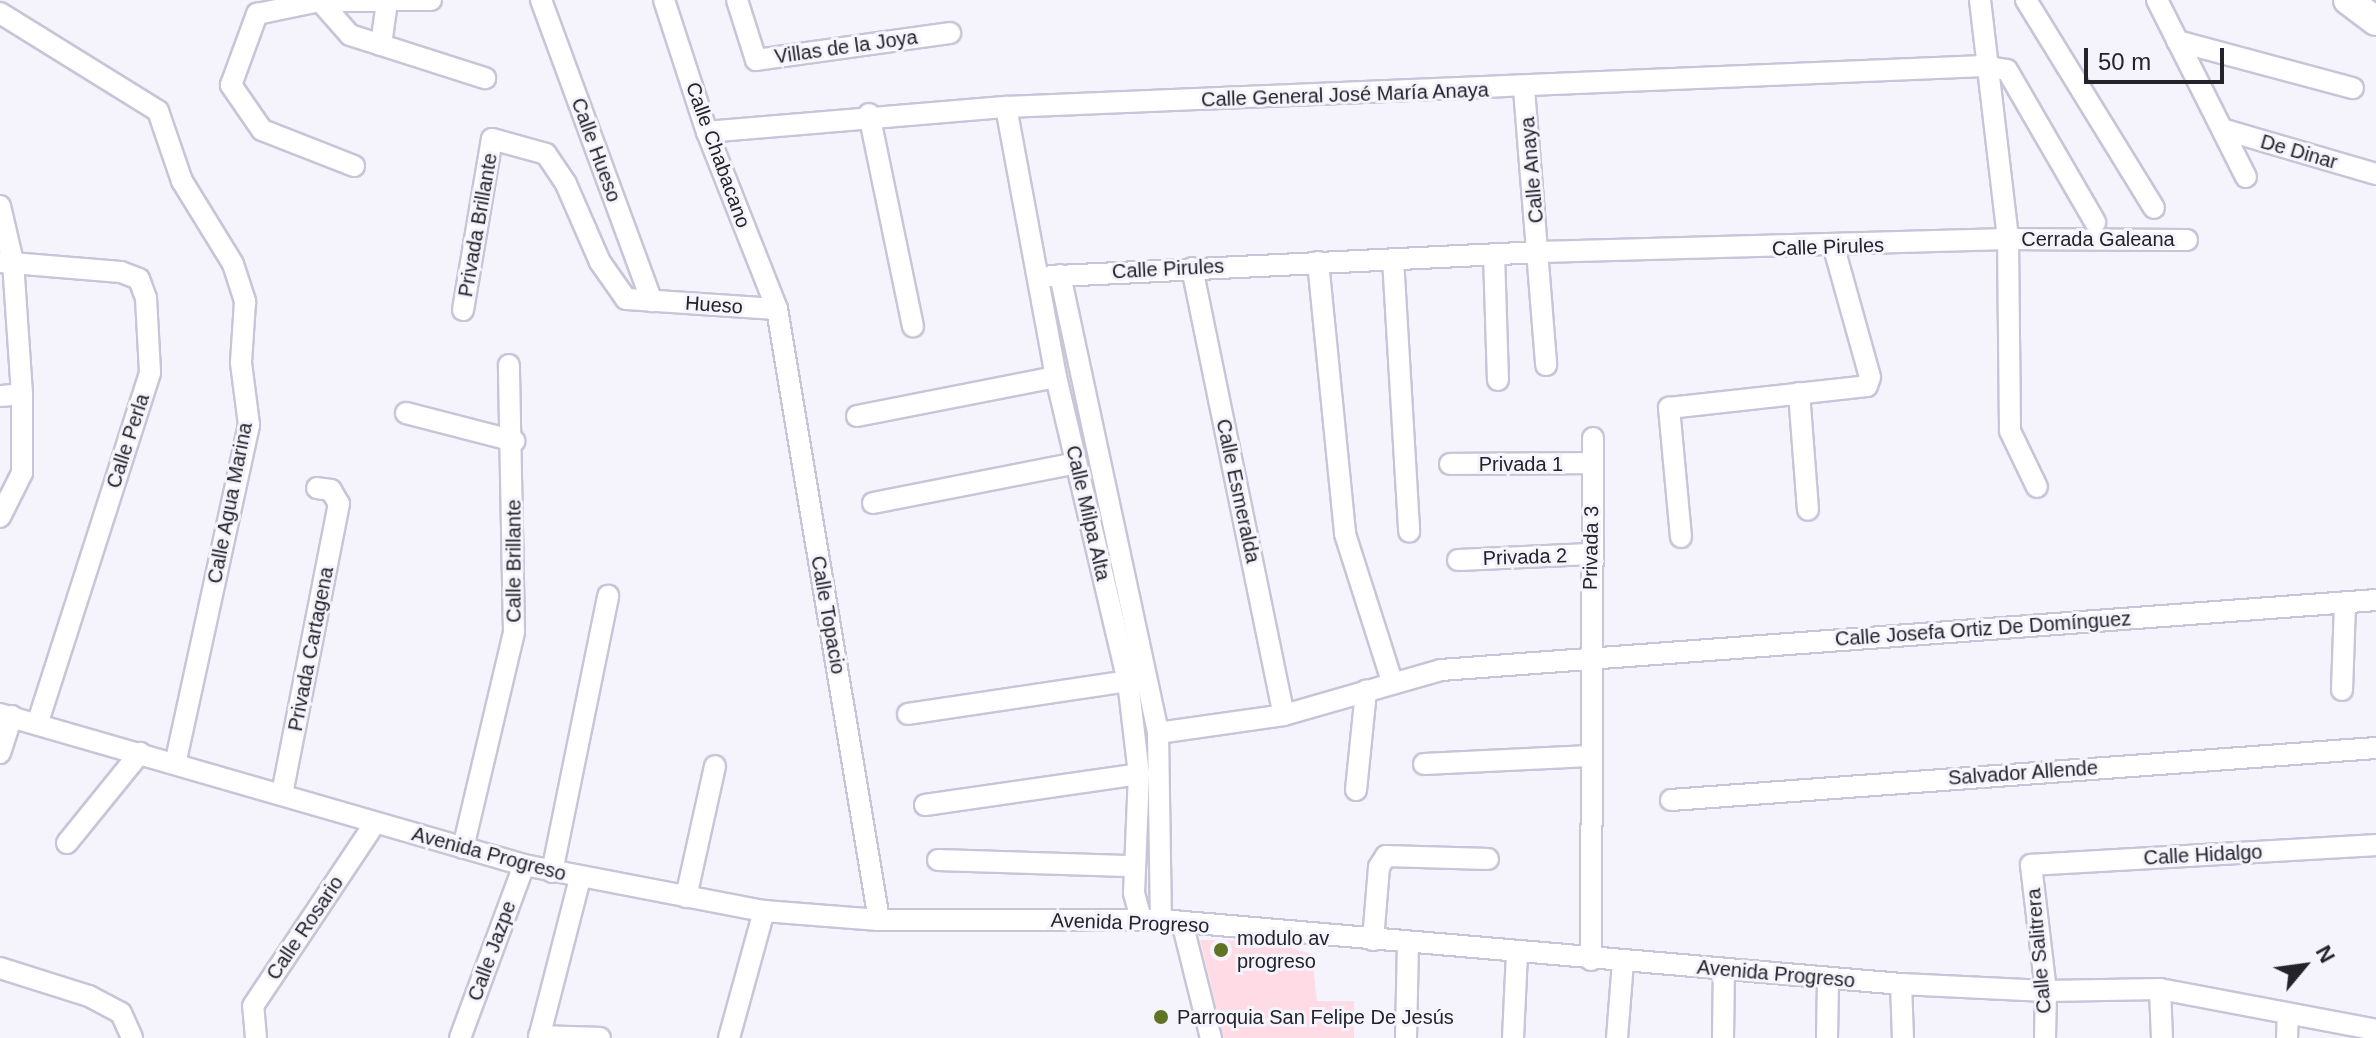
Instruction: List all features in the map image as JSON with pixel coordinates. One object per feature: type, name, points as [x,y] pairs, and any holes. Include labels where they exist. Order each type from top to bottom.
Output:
[{"type":"street","points":[[354,166],[262,130],[231,85],[257,14],[320,1],[431,0]]},
{"type":"street","name":"Calle Hueso","points":[[541,0],[652,301]]},
{"type":"street","name":"Calle Chabacano","points":[[664,0],[707,132],[777,309]]},
{"type":"street","name":"Villas de la Joya","points":[[737,0],[756,60],[950,33]]},
{"type":"street","points":[[1980,0],[1984,66],[2008,239],[2010,431],[2037,487]]},
{"type":"street","points":[[2026,0],[2154,208]]},
{"type":"street","points":[[2157,0],[2246,177]]},
{"type":"street","points":[[2348,0],[2376,21]]},
{"type":"street","points":[[320,1],[350,35],[485,78]]},
{"type":"street","points":[[381,45],[387,2]]},
{"type":"street","name":"Calle Agua Marina","points":[[0,13],[158,111],[182,181],[233,264],[245,302],[241,363],[249,425],[175,763]]},
{"type":"street","points":[[2177,41],[2353,88]]},
{"type":"street","points":[[1984,66],[2007,70],[2095,222]]},
{"type":"street","name":"Calle General José María Anaya","points":[[707,132],[869,114],[1524,89],[1984,66]]},
{"type":"street","name":"Calle Anaya","points":[[1524,89],[1540,252],[1546,365]]},
{"type":"street","name":"Calle Milpa Alta","points":[[1006,107],[1056,377],[1128,681],[1139,774],[1134,866],[1151,920]]},
{"type":"street","points":[[869,114],[913,327]]},
{"type":"street","name":"De Dinar","points":[[2222,129],[2376,174]]},
{"type":"street","name":"Hueso","points":[[492,139],[546,154],[566,184],[615,289],[626,299],[777,309]]},
{"type":"street","name":"Privada Brillante","points":[[463,310],[492,139]]},
{"type":"street","points":[[0,206],[22,394],[8,487],[0,517]]},
{"type":"street","name":"Cerrada Galeana","points":[[2008,239],[2187,240]]},
{"type":"street","name":"Calle Pirules","points":[[1038,277],[1540,252],[1834,248],[2008,239]]},
{"type":"street","points":[[1681,537],[1669,408],[1867,386],[1870,377],[1834,248]]},
{"type":"street","points":[[1494,254],[1498,380]]},
{"type":"street","points":[[1393,259],[1409,532]]},
{"type":"street","name":"Calle Perla","points":[[6,262],[121,272],[139,279],[146,298],[150,373],[38,722]]},
{"type":"street","points":[[1318,262],[1345,534],[1393,684]]},
{"type":"street","name":"Calle Esmeralda","points":[[1192,268],[1284,715]]},
{"type":"street","name":"Calle Milpa Alta","points":[[1060,275],[1158,733],[1151,920]]},
{"type":"street","name":"Calle Topacio","points":[[777,309],[879,920]]},
{"type":"street","name":"Calle Brillante","points":[[463,848],[514,632],[514,441],[509,365]]},
{"type":"street","points":[[857,416],[1056,377]]},
{"type":"street","points":[[1799,393],[1808,510]]},
{"type":"street","points":[[0,396],[22,394]]},
{"type":"street","points":[[406,413],[514,441]]},
{"type":"street","name":"Privada 3","points":[[1590,658],[1593,438]]},
{"type":"street","points":[[873,503],[1076,463]]},
{"type":"street","name":"Privada 1","points":[[1450,464],[1592,463]]},
{"type":"street","name":"Privada Cartagena","points":[[282,794],[339,504],[331,490],[317,488]]},
{"type":"street","name":"Privada 2","points":[[1458,560],[1591,554]]},
{"type":"street","points":[[552,872],[608,596]]},
{"type":"street","name":"Calle Josefa Ortiz De Domínguez","points":[[1158,733],[1284,715],[1441,670],[2376,600]]},
{"type":"street","points":[[2342,690],[2345,603]]},
{"type":"street","points":[[1590,658],[1591,960]]},
{"type":"street","points":[[908,714],[1128,681]]},
{"type":"street","points":[[1356,790],[1366,691]]},
{"type":"street","points":[[0,753],[6,715]]},
{"type":"street","name":"Avenida Progreso","points":[[6,715],[524,865],[764,911],[879,920],[1151,920],[1591,960],[1901,984],[2046,991],[2160,989],[2373,1033]]},
{"type":"street","name":"Salvador Allende","points":[[1671,800],[2376,748]]},
{"type":"street","points":[[67,843],[140,753]]},
{"type":"street","points":[[1424,764],[1590,756]]},
{"type":"street","points":[[686,897],[715,766]]},
{"type":"street","points":[[925,805],[1139,774]]},
{"type":"street","name":"Calle Rosario","points":[[256,1038],[253,1006],[375,823]]},
{"type":"street","name":"Calle Hidalgo","points":[[2031,865],[2376,845]]},
{"type":"street","points":[[1373,940],[1379,867],[1386,856],[1488,859]]},
{"type":"street","points":[[938,860],[1134,866]]},
{"type":"street","name":"Calle Jazpe","points":[[460,1038],[524,865]]},
{"type":"street","name":"Calle Salitrera","points":[[2031,865],[2046,991],[2045,1038]]},
{"type":"street","points":[[580,878],[539,1037],[600,1038]]},
{"type":"street","points":[[729,1038],[764,911]]},
{"type":"street","points":[[1182,922],[1211,1038]]},
{"type":"street","points":[[1406,1038],[1408,943]]},
{"type":"street","points":[[1513,1038],[1517,953]]},
{"type":"street","points":[[1617,1038],[1623,962]]},
{"type":"street","points":[[0,968],[89,996],[121,1013],[132,1038]]},
{"type":"street","points":[[1723,1038],[1724,970]]},
{"type":"street","points":[[1827,1038],[1828,978]]},
{"type":"street","points":[[1901,984],[1903,1038]]},
{"type":"street","points":[[2160,989],[2162,1038]]},
{"type":"street","points":[[2287,1038],[2288,1014]]},
{"type":"shaded area","points":[[1200,940],[1266,941],[1312,954],[1317,1001],[1354,1001],[1354,1038],[1224,1038]]},
{"type":"place","name":"modulo av progreso","points":[[1221,950]]},
{"type":"place","name":"Parroquia San Felipe De Jesús","points":[[1161,1017]]}]
